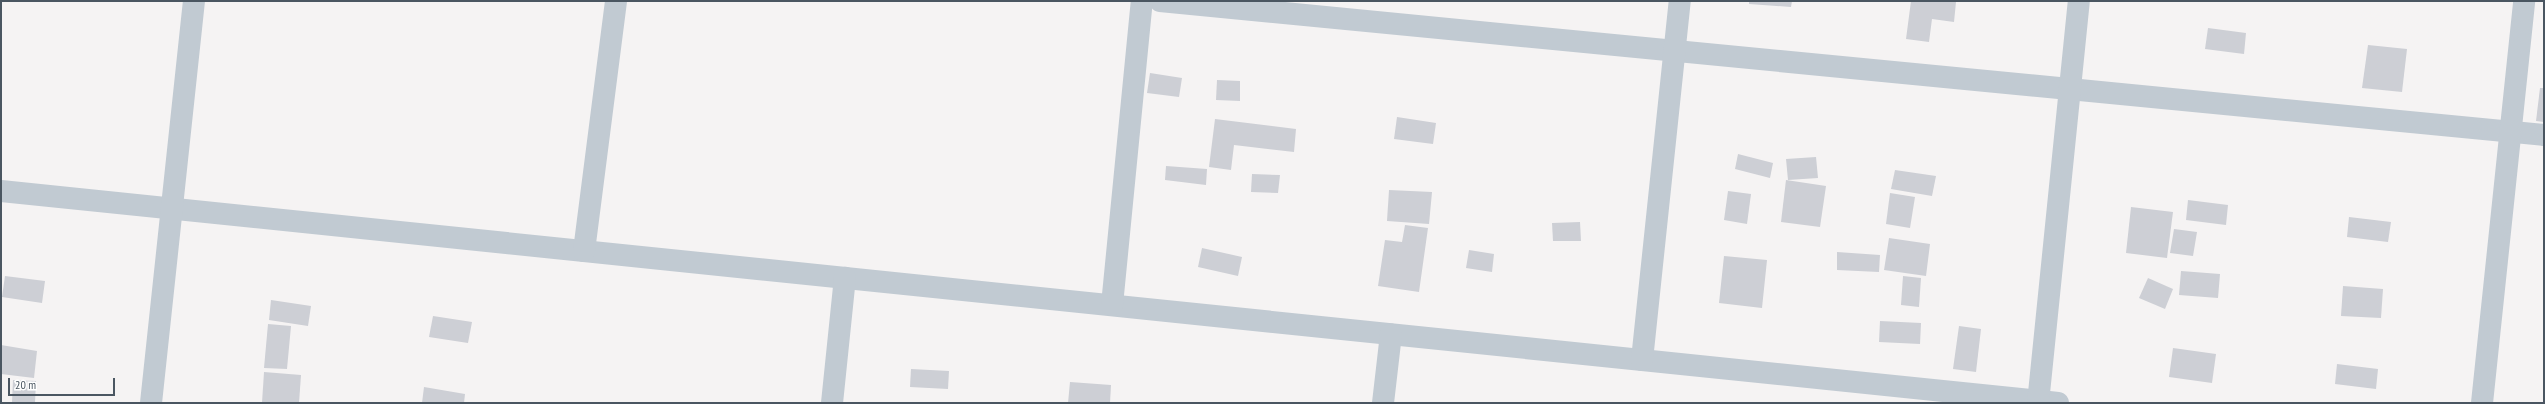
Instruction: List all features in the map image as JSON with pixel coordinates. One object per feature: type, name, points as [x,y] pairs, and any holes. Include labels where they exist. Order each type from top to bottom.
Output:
[{"type":"street","points":[[151,403],[194,1]]},
{"type":"street","points":[[584,251],[616,1]]},
{"type":"street","points":[[1112,305],[1142,1]]},
{"type":"street","points":[[1160,1],[2544,135]]},
{"type":"street","points":[[1642,360],[1680,1]]},
{"type":"street","points":[[1,191],[2045,402],[2070,89],[2079,1]]},
{"type":"street","points":[[2482,403],[2524,1]]},
{"type":"street","points":[[832,403],[845,278]]},
{"type":"street","points":[[1383,403],[1390,334]]},
{"type":"building","points":[[1749,1],[1792,1],[1791,7],[1749,4]]},
{"type":"building","points":[[1911,1],[1956,2],[1954,22],[1932,19],[1929,42],[1906,39]]},
{"type":"building","points":[[2208,28],[2246,33],[2244,54],[2205,49]]},
{"type":"building","points":[[2368,45],[2407,49],[2402,92],[2362,88]]},
{"type":"building","points":[[1150,73],[1182,78],[1179,97],[1147,93]]},
{"type":"building","points":[[1217,80],[1240,81],[1240,101],[1216,100]]},
{"type":"building","points":[[2540,88],[2544,88],[2544,122],[2536,121]]},
{"type":"building","points":[[1397,117],[1436,123],[1433,144],[1394,139]]},
{"type":"building","points":[[1215,119],[1296,129],[1294,152],[1234,145],[1231,170],[1209,167]]},
{"type":"building","points":[[1738,154],[1773,163],[1770,178],[1735,169]]},
{"type":"building","points":[[1816,157],[1818,178],[1788,180],[1786,159]]},
{"type":"building","points":[[1166,166],[1207,169],[1206,185],[1165,180]]},
{"type":"building","points":[[1895,170],[1936,176],[1932,196],[1891,189]]},
{"type":"building","points":[[1252,174],[1280,175],[1278,193],[1251,192]]},
{"type":"building","points":[[1786,180],[1826,186],[1820,227],[1781,222]]},
{"type":"building","points":[[1389,190],[1432,192],[1429,224],[1387,221]]},
{"type":"building","points":[[1728,191],[1751,194],[1747,224],[1724,220]]},
{"type":"building","points":[[1890,193],[1915,197],[1910,228],[1886,224]]},
{"type":"building","points":[[2188,200],[2228,205],[2226,225],[2186,220]]},
{"type":"building","points":[[2131,207],[2173,212],[2167,258],[2126,253]]},
{"type":"building","points":[[2349,217],[2391,222],[2388,242],[2347,237]]},
{"type":"building","points":[[1580,222],[1581,241],[1553,241],[1552,223]]},
{"type":"building","points":[[1405,225],[1428,228],[1419,292],[1378,286],[1385,240],[1402,242]]},
{"type":"building","points":[[2174,229],[2197,232],[2193,256],[2170,253]]},
{"type":"building","points":[[1889,238],[1930,244],[1926,276],[1884,270]]},
{"type":"building","points":[[1202,248],[1242,257],[1238,276],[1198,267]]},
{"type":"building","points":[[1469,250],[1494,254],[1492,272],[1466,268]]},
{"type":"building","points":[[1837,252],[1880,255],[1879,272],[1837,270]]},
{"type":"building","points":[[1724,256],[1767,260],[1762,308],[1719,303]]},
{"type":"building","points":[[2181,271],[2220,274],[2218,298],[2179,295]]},
{"type":"building","points":[[5,276],[45,281],[42,303],[2,297]]},
{"type":"building","points":[[1903,276],[1921,278],[1919,307],[1901,305]]},
{"type":"building","points":[[2148,278],[2173,289],[2165,309],[2139,298]]},
{"type":"building","points":[[2343,286],[2383,289],[2381,318],[2341,316]]},
{"type":"building","points":[[271,300],[311,306],[308,326],[269,320]]},
{"type":"building","points":[[433,316],[472,322],[468,343],[429,337]]},
{"type":"building","points":[[1880,321],[1921,323],[1920,344],[1879,342]]},
{"type":"building","points":[[268,324],[291,326],[287,369],[264,368]]},
{"type":"building","points":[[1959,326],[1981,329],[1976,372],[1953,369]]},
{"type":"building","points":[[1,345],[37,351],[34,378],[1,374]]},
{"type":"building","points":[[2173,348],[2216,354],[2212,383],[2169,377]]},
{"type":"building","points":[[2337,364],[2378,369],[2376,389],[2335,384]]},
{"type":"building","points":[[911,369],[949,371],[948,389],[910,387]]},
{"type":"building","points":[[264,372],[301,375],[299,403],[262,403]]},
{"type":"building","points":[[13,380],[36,381],[35,403],[12,403]]},
{"type":"building","points":[[1070,382],[1111,385],[1110,403],[1068,403]]},
{"type":"building","points":[[424,387],[465,394],[464,403],[422,403]]}]
